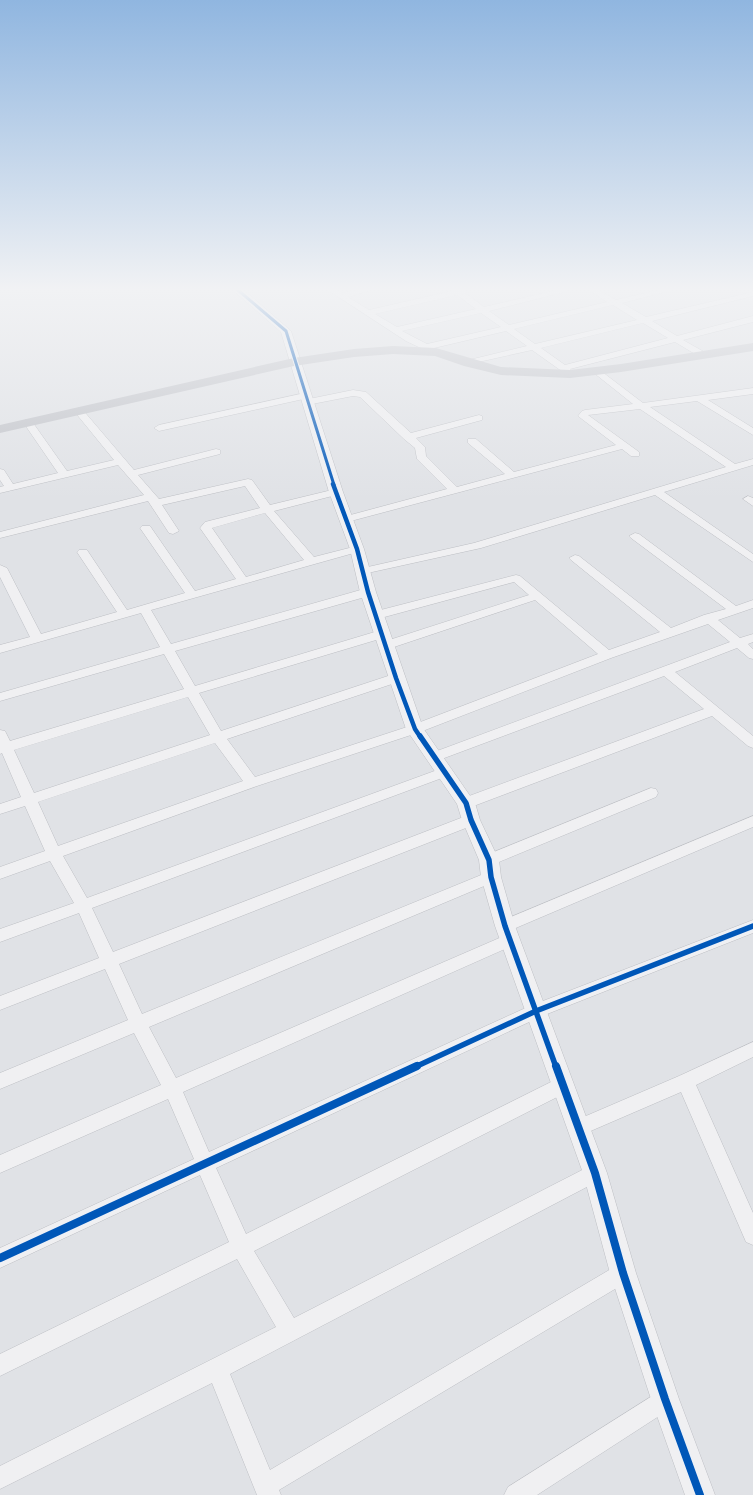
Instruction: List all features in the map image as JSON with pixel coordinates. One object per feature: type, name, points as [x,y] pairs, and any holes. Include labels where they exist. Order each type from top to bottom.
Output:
[{"type":"main road","points":[[0,429],[294,362],[311,360]]},
{"type":"main road","points":[[459,360],[501,371],[597,371],[671,360]]},
{"type":"street","points":[[468,363],[481,360]]},
{"type":"street","points":[[552,360],[567,371],[604,360]]},
{"type":"street","points":[[294,362],[336,492],[357,549],[368,592],[396,678],[415,729],[468,812],[490,869],[508,933],[579,1128],[623,1273],[665,1399],[700,1495]]},
{"type":"street","points":[[597,371],[642,406],[734,468]]},
{"type":"street","points":[[635,454],[583,416],[585,413],[753,391]]},
{"type":"street","points":[[159,428],[306,399],[353,393],[363,394],[420,447],[420,457],[455,491]]},
{"type":"street","points":[[700,399],[753,432]]},
{"type":"street","points":[[79,411],[153,500],[173,531]]},
{"type":"street","points":[[407,436],[479,418]]},
{"type":"street","points":[[28,422],[65,474]]},
{"type":"street","points":[[472,441],[512,475]]},
{"type":"street","points":[[347,519],[624,446]]},
{"type":"street","points":[[131,474],[216,452]]},
{"type":"street","points":[[0,472],[5,488],[121,461]]},
{"type":"street","points":[[363,571],[477,546],[753,462]]},
{"type":"street","points":[[0,535],[153,500],[248,482],[266,508],[312,562]]},
{"type":"street","points":[[243,581],[206,528],[209,524],[266,508],[336,492]]},
{"type":"street","points":[[657,492],[753,559]]},
{"type":"street","points":[[146,528],[192,595]]},
{"type":"street","points":[[635,536],[734,610]]},
{"type":"street","points":[[0,649],[357,549]]},
{"type":"street","points":[[83,552],[124,614]]},
{"type":"street","points":[[575,558],[668,633]]},
{"type":"street","points":[[1,568],[37,638]]},
{"type":"street","points":[[290,1332],[242,1247],[172,1088],[138,1023],[83,905],[54,854],[30,799],[2,744],[191,691],[382,631],[516,578],[607,655]]},
{"type":"street","points":[[0,698],[368,592]]},
{"type":"street","points":[[382,631],[537,596]]},
{"type":"street","points":[[0,873],[252,783],[415,729],[607,655],[708,618],[753,604]]},
{"type":"street","points":[[144,609],[218,737],[252,783]]},
{"type":"street","points":[[708,618],[753,655]]},
{"type":"street","points":[[0,936],[439,765],[665,670],[753,638]]},
{"type":"street","points":[[665,670],[753,743]]},
{"type":"street","points":[[0,809],[396,678]]},
{"type":"street","points":[[0,1002],[108,960],[714,710]]},
{"type":"street","points":[[0,1081],[138,1023],[490,869],[651,793]]},
{"type":"street","points":[[0,1164],[172,1088],[753,821]]},
{"type":"street","points":[[0,1258],[536,1011],[753,926]]},
{"type":"street","points":[[579,1128],[686,1082],[753,1049]]},
{"type":"street","points":[[686,1082],[753,1235]]},
{"type":"street","points":[[0,1365],[242,1247],[563,1085]]},
{"type":"street","points":[[0,1478],[290,1332],[594,1173]]},
{"type":"street","points":[[217,1369],[267,1490],[623,1273]]},
{"type":"street","points":[[516,1495],[665,1399]]},
{"type":"cycle path","points":[[295,360],[336,492],[357,549],[368,592],[415,729],[466,803],[471,820],[489,860],[491,877],[505,926],[595,1173],[623,1273],[665,1399],[700,1495]]},
{"type":"cycle path","points":[[0,1258],[536,1011],[753,926]]}]
